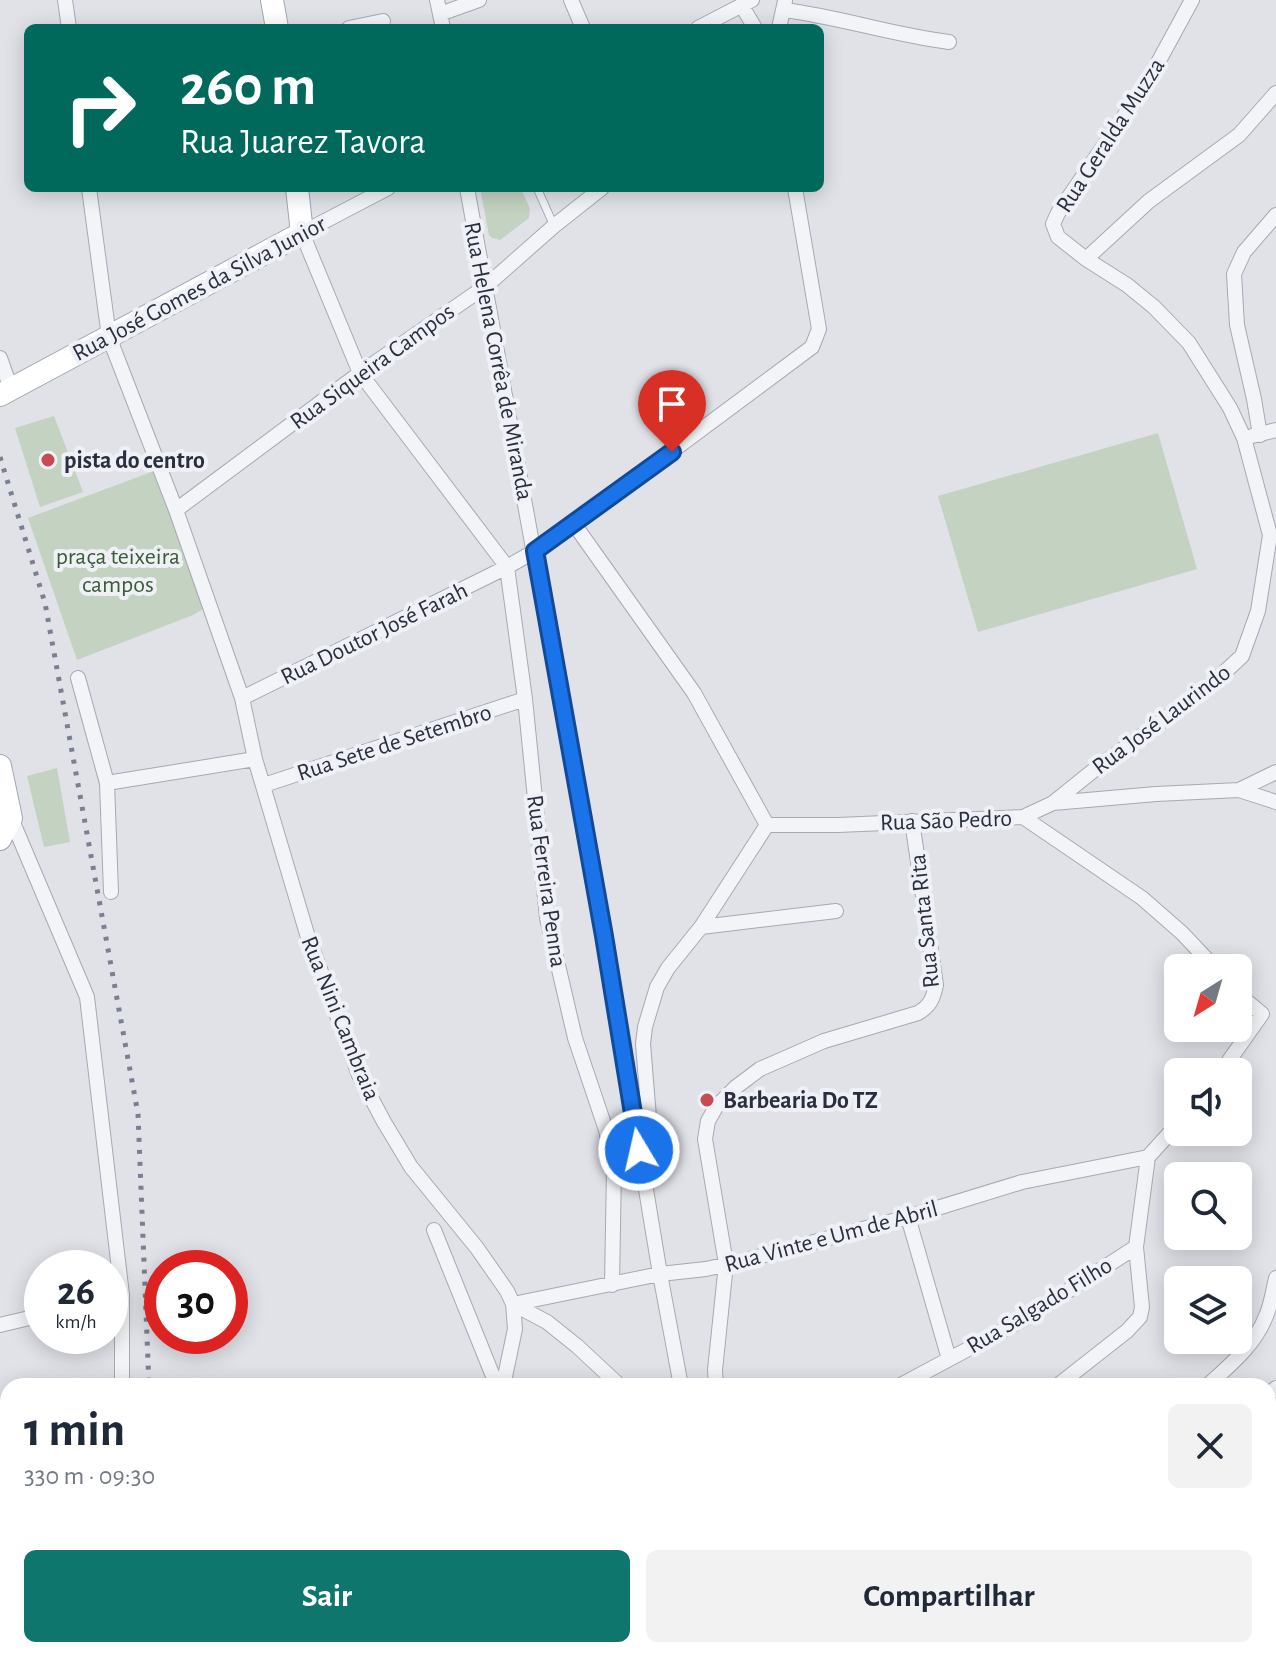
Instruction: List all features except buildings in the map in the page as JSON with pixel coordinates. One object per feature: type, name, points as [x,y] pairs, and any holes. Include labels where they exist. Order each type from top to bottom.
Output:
[{"type":"main road","points":[[272,0],[276,24]]},
{"type":"main road","points":[[297,192],[302,233]]},
{"type":"main road","name":"Rua José Gomes da Silva Junior","points":[[6,392],[302,233]]},
{"type":"main road","points":[[0,766],[11,818],[0,839]]},
{"type":"street","points":[[65,0],[68,24]]},
{"type":"street","points":[[440,14],[479,0]]},
{"type":"street","points":[[571,0],[581,24]]},
{"type":"street","name":"Rua Geralda Muzza","points":[[1192,0],[1148,81],[1053,224],[1058,237],[1127,285],[1189,343],[1230,408],[1244,438]]},
{"type":"street","points":[[706,24],[747,3],[754,24]]},
{"type":"street","points":[[784,5],[923,39],[949,42]]},
{"type":"street","points":[[368,24],[383,21]]},
{"type":"street","points":[[1086,259],[1149,201],[1239,135],[1276,93]]},
{"type":"street","name":"Rua Nini Cambraia","points":[[90,192],[109,337],[176,510],[242,698],[255,759],[307,934],[359,1075],[411,1167],[477,1248],[513,1304]]},
{"type":"street","name":"Rua José Gomes da Silva Junior","points":[[302,233],[380,192]]},
{"type":"street","name":"Rua Helena Corrêa de Miranda","points":[[468,192],[604,936],[680,1378]]},
{"type":"street","name":"Rua Siqueira Campos","points":[[176,510],[360,373],[486,286],[597,192]]},
{"type":"street","name":"Rua Doutor José Farah","points":[[242,698],[535,551],[812,347],[819,329],[796,192]]},
{"type":"street","points":[[1260,435],[1237,325],[1234,274],[1244,252],[1276,215]]},
{"type":"street","points":[[302,233],[360,373],[507,567]]},
{"type":"street","points":[[0,358],[6,392]]},
{"type":"street","points":[[1244,438],[1276,430]]},
{"type":"street","name":"Rua José Laurindo","points":[[1053,803],[1205,690],[1242,656],[1258,611],[1270,535],[1244,438]]},
{"type":"street","points":[[574,524],[694,693],[767,825],[701,927],[662,977],[643,1044],[650,1130],[639,1150]]},
{"type":"street","name":"Rua Ferreira Penna","points":[[507,567],[525,699],[547,918],[575,1038],[606,1130],[614,1169],[612,1285]]},
{"type":"street","points":[[78,678],[107,783],[111,892]]},
{"type":"street","name":"Rua Sete de Setembro","points":[[264,785],[525,699]]},
{"type":"street","points":[[107,783],[255,759]]},
{"type":"street","points":[[1239,790],[1276,772]]},
{"type":"street","points":[[1023,817],[1053,803],[1156,794],[1239,790],[1276,802]]},
{"type":"street","name":"Rua São Pedro","points":[[767,825],[1023,817],[1142,898],[1202,954]]},
{"type":"street","points":[[11,818],[87,997],[112,1250]]},
{"type":"street","name":"Rua Santa Rita","points":[[726,1264],[705,1139],[708,1121],[716,1107],[760,1069],[824,1041],[918,1013],[927,1008],[933,999],[936,985],[912,821]]},
{"type":"street","points":[[701,927],[836,911]]},
{"type":"street","points":[[1233,1058],[1269,1014],[1252,1003]]},
{"type":"street","points":[[1067,1378],[1140,1317],[1142,1307],[1136,1247],[1148,1157],[1164,1139]]},
{"type":"street","name":"Rua Vinte e Um de Abril","points":[[513,1304],[726,1264],[908,1217],[1022,1182],[1148,1157]]},
{"type":"street","points":[[908,1217],[949,1359]]},
{"type":"street","points":[[434,1230],[494,1378]]},
{"type":"street","name":"Rua Salgado Filho","points":[[914,1378],[1024,1319],[1136,1247]]},
{"type":"street","points":[[716,1378],[726,1264]]},
{"type":"street","points":[[1216,1378],[1254,1338],[1266,1317],[1276,1278]]},
{"type":"street","points":[[505,1378],[515,1329],[513,1304]]},
{"type":"street","points":[[513,1304],[547,1322],[611,1378]]},
{"type":"street","points":[[0,1325],[24,1319]]},
{"type":"street","points":[[120,1354],[121,1378]]},
{"type":"lane","points":[[539,192],[554,226]]},
{"type":"green space","points":[[481,192],[523,192],[530,209],[529,218],[500,240],[489,235]]},
{"type":"green space","name":"pista do centro","points":[[54,416],[83,492],[40,507],[15,428]]},
{"type":"green space","points":[[1158,433],[1197,569],[978,632],[938,496]]},
{"type":"green space","name":"praça teixeira campos","points":[[154,471],[205,608],[77,660],[28,518]]},
{"type":"green space","points":[[57,768],[70,842],[44,847],[27,776]]},
{"type":"railway","points":[[0,457],[45,603],[138,1114],[149,1378]]},
{"type":"place","name":"pista do centro","points":[[48,460]]},
{"type":"place","name":"Barbearia Do TZ","points":[[707,1100]]},
{"type":"route","points":[[639,1150],[535,551],[672,452]]}]
